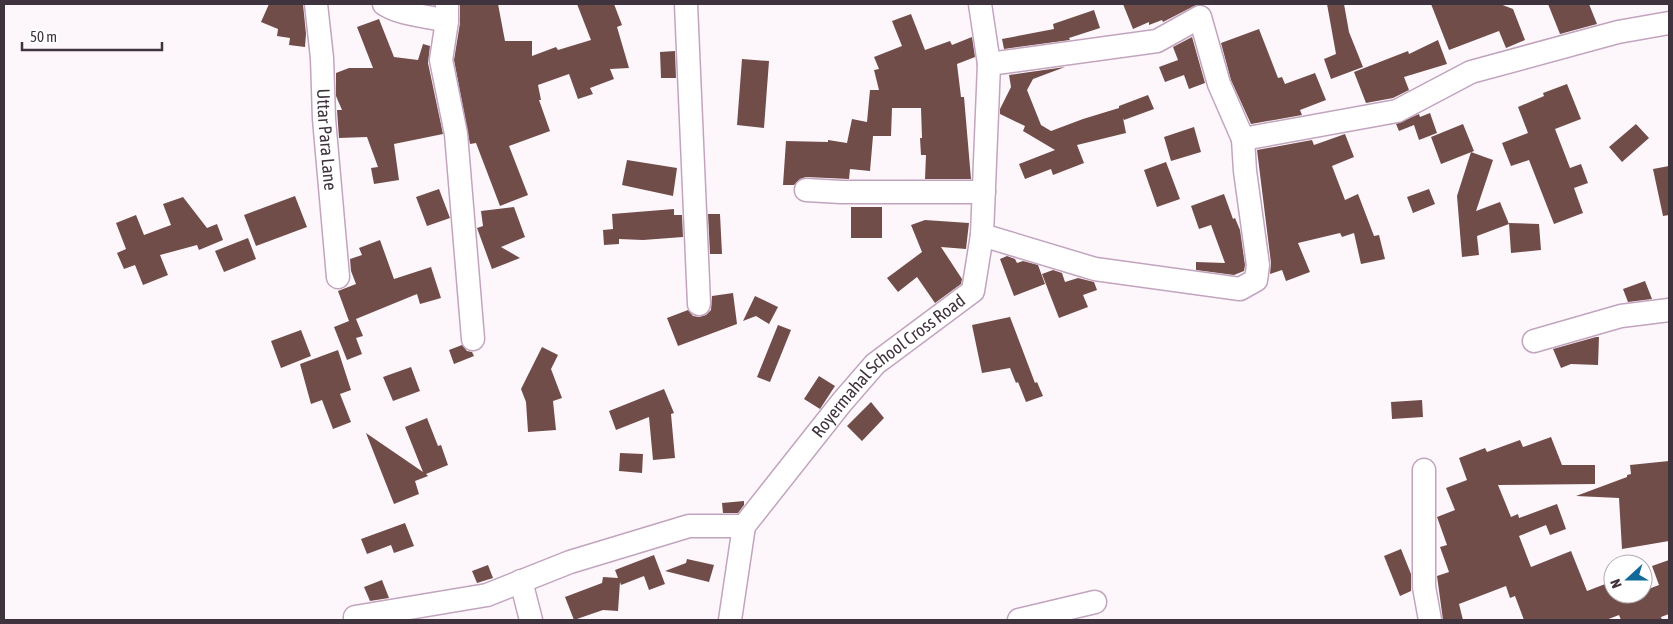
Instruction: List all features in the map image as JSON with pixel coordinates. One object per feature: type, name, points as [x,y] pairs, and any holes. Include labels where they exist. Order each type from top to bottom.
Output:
[{"type":"street","name":"Uttar Para Lane","points":[[316,4],[322,58],[324,119],[338,277]]},
{"type":"street","points":[[384,4],[394,10],[425,15],[447,12],[440,60],[456,134],[474,340]]},
{"type":"street","points":[[686,4],[699,304]]},
{"type":"street","name":"Royermahal School Cross Road","points":[[730,620],[744,526],[842,402],[875,364],[974,291],[982,235],[989,64],[980,4]]},
{"type":"street","points":[[982,235],[1095,268],[1240,290],[1256,280],[1258,265],[1245,171],[1243,139],[1219,84],[1202,10],[1157,41],[989,64]]},
{"type":"street","points":[[1243,139],[1397,111],[1471,72],[1618,32],[1669,24]]},
{"type":"street","points":[[806,190],[841,192],[984,192]]},
{"type":"street","points":[[1534,341],[1621,316],[1669,310]]},
{"type":"street","points":[[1424,470],[1424,587],[1430,620]]},
{"type":"street","points":[[355,617],[488,595],[570,562],[689,526],[744,526]]},
{"type":"street","points":[[521,581],[531,620]]},
{"type":"street","points":[[1018,620],[1095,602]]},
{"type":"building","points":[[269,4],[303,4],[306,34],[305,47],[289,45],[290,38],[277,36],[278,29],[261,22]]},
{"type":"building","points":[[460,4],[498,4],[505,41],[532,41],[532,56],[556,47],[558,50],[591,40],[577,4],[614,4],[622,25],[617,27],[629,68],[610,69],[614,79],[590,88],[593,94],[578,99],[569,74],[538,85],[541,100],[539,100],[550,131],[509,146],[528,195],[500,206],[476,143],[470,144],[454,60],[460,23]]},
{"type":"building","points":[[1123,4],[1200,4],[1163,22],[1162,20],[1149,25],[1149,22],[1133,29]]},
{"type":"building","points":[[1327,4],[1344,4],[1349,32],[1363,67],[1331,79],[1324,59],[1336,54]]},
{"type":"building","points":[[1431,4],[1500,4],[1513,9],[1525,40],[1506,48],[1499,31],[1449,50]]},
{"type":"building","points":[[1548,4],[1589,4],[1597,24],[1560,34]]},
{"type":"building","points":[[1094,10],[1100,28],[1069,38],[1070,40],[1004,49],[1002,39],[1054,29],[1053,24]]},
{"type":"building","points":[[911,14],[925,50],[950,41],[952,45],[972,37],[975,57],[957,64],[961,97],[964,97],[971,179],[925,179],[926,155],[921,155],[920,138],[922,138],[921,108],[892,108],[891,136],[873,136],[870,171],[850,169],[849,179],[806,177],[800,179],[794,185],[783,185],[786,141],[828,142],[828,140],[847,143],[852,119],[867,122],[870,90],[879,90],[874,70],[879,69],[874,57],[902,46],[892,21]]},
{"type":"building","points":[[379,19],[394,57],[418,60],[423,44],[430,46],[428,63],[443,134],[394,144],[399,180],[374,184],[371,168],[378,167],[367,137],[339,138],[337,110],[342,110],[336,96],[336,73],[349,68],[373,68],[357,27]]},
{"type":"building","points":[[1259,29],[1278,78],[1282,77],[1285,84],[1315,73],[1326,100],[1300,110],[1302,115],[1251,124],[1231,80],[1221,43]]},
{"type":"building","points":[[1192,37],[1205,83],[1189,89],[1184,75],[1165,82],[1159,67],[1178,60],[1173,47]]},
{"type":"building","points":[[1438,40],[1447,64],[1404,77],[1409,90],[1393,98],[1366,103],[1354,72],[1408,51],[1409,54]]},
{"type":"building","points":[[675,51],[676,78],[661,78],[660,52]]},
{"type":"building","points":[[742,59],[769,61],[764,128],[737,125]]},
{"type":"building","points":[[1065,67],[1033,79],[1027,90],[1041,125],[1051,131],[1119,108],[1119,106],[1148,95],[1154,109],[1124,120],[1123,118],[1126,133],[1077,145],[1084,163],[1053,175],[1051,169],[1025,179],[1019,164],[1055,150],[1023,131],[1025,126],[1000,114],[1000,109],[1011,87],[1009,75]]},
{"type":"building","points":[[1567,84],[1581,119],[1555,129],[1570,168],[1581,164],[1588,183],[1574,188],[1583,213],[1554,224],[1529,160],[1511,166],[1502,143],[1528,133],[1518,107],[1544,96],[1543,93]]},
{"type":"building","points":[[1430,113],[1437,133],[1419,140],[1414,125],[1399,131],[1396,124],[1419,114],[1420,117]]},
{"type":"building","points":[[1463,124],[1474,151],[1441,164],[1431,137]]},
{"type":"building","points":[[1636,124],[1649,138],[1622,162],[1609,147]]},
{"type":"building","points":[[1194,127],[1201,152],[1171,161],[1164,137]]},
{"type":"building","points":[[1345,134],[1354,157],[1332,166],[1345,200],[1358,194],[1374,236],[1379,235],[1385,259],[1361,264],[1354,233],[1342,237],[1340,233],[1298,243],[1310,272],[1286,281],[1282,270],[1270,274],[1271,263],[1257,150],[1312,140],[1314,145]]},
{"type":"building","points":[[1471,152],[1493,160],[1476,211],[1500,202],[1509,224],[1477,236],[1479,255],[1462,257],[1457,196]]},
{"type":"building","points":[[627,160],[677,168],[673,196],[622,185]]},
{"type":"building","points":[[1166,162],[1180,199],[1157,207],[1144,170]]},
{"type":"building","points":[[1669,166],[1669,215],[1663,216],[1653,169]]},
{"type":"building","points":[[439,189],[450,218],[427,226],[416,197]]},
{"type":"building","points":[[1429,189],[1435,204],[1413,213],[1407,197]]},
{"type":"building","points":[[1224,194],[1233,219],[1235,218],[1240,230],[1245,265],[1244,271],[1234,275],[1196,270],[1196,262],[1225,263],[1211,225],[1199,229],[1191,206]]},
{"type":"building","points":[[295,196],[307,227],[256,246],[244,215]]},
{"type":"building","points":[[183,197],[207,228],[217,224],[223,240],[199,250],[197,245],[160,255],[168,275],[143,285],[135,265],[124,269],[117,253],[126,249],[116,223],[136,215],[144,235],[171,225],[163,204]]},
{"type":"building","points":[[514,207],[525,237],[501,247],[520,258],[492,269],[477,228],[483,226],[481,211]]},
{"type":"building","points":[[851,207],[882,207],[882,238],[851,238]]},
{"type":"building","points":[[674,209],[674,215],[682,215],[683,237],[643,240],[619,239],[619,244],[604,245],[603,230],[613,229],[612,214]]},
{"type":"building","points":[[708,214],[720,214],[722,254],[710,254]]},
{"type":"building","points":[[925,220],[969,223],[966,249],[941,247],[962,279],[961,284],[935,303],[917,277],[898,292],[887,278],[922,252],[911,225]]},
{"type":"building","points":[[1509,223],[1539,224],[1541,250],[1511,253]]},
{"type":"building","points":[[248,238],[256,259],[224,272],[215,251]]},
{"type":"building","points":[[380,240],[394,279],[431,267],[441,298],[420,304],[417,294],[356,319],[363,336],[356,338],[362,354],[347,360],[334,327],[349,321],[338,291],[356,284],[351,271],[350,259],[362,255],[359,248]]},
{"type":"building","points":[[1007,256],[1015,259],[1017,263],[1023,261],[1038,265],[1045,284],[1014,296],[1000,259]]},
{"type":"building","points":[[1053,270],[1062,273],[1065,282],[1078,278],[1094,282],[1097,290],[1083,295],[1088,307],[1059,318],[1042,274]]},
{"type":"building","points":[[1645,281],[1652,299],[1628,302],[1623,289]]},
{"type":"building","points":[[733,293],[737,324],[678,346],[667,318],[688,310],[693,316],[706,315],[711,310],[712,296]]},
{"type":"building","points":[[755,296],[778,307],[769,324],[756,316],[743,321]]},
{"type":"building","points":[[1010,317],[1035,383],[1037,382],[1043,396],[1026,402],[1010,368],[982,373],[972,325]]},
{"type":"building","points":[[778,325],[791,330],[770,382],[757,377]]},
{"type":"building","points":[[301,330],[311,356],[281,368],[271,341]]},
{"type":"building","points":[[1599,337],[1598,365],[1571,364],[1561,368],[1553,349]]},
{"type":"building","points":[[462,345],[467,351],[472,352],[474,356],[454,364],[449,350]]},
{"type":"building","points":[[542,347],[558,355],[551,369],[562,398],[553,401],[556,430],[528,432],[526,402],[521,389]]},
{"type":"building","points":[[338,350],[351,390],[340,394],[351,422],[333,429],[322,400],[311,404],[300,364]]},
{"type":"building","points":[[411,367],[420,391],[393,401],[383,377]]},
{"type":"building","points":[[819,376],[835,386],[820,409],[804,399]]},
{"type":"building","points":[[664,389],[674,413],[671,414],[675,458],[653,460],[649,417],[616,430],[609,411]]},
{"type":"building","points":[[1422,400],[1423,417],[1392,419],[1391,402]]},
{"type":"building","points":[[871,402],[884,418],[862,441],[847,426]]},
{"type":"building","points":[[427,418],[438,446],[441,445],[448,465],[415,481],[419,494],[394,504],[366,433],[423,472],[405,427]]},
{"type":"building","points":[[1551,437],[1562,465],[1595,465],[1595,484],[1498,485],[1511,517],[1518,514],[1519,518],[1557,504],[1566,529],[1550,535],[1546,525],[1519,536],[1531,567],[1571,551],[1587,591],[1603,585],[1603,604],[1653,604],[1653,587],[1659,585],[1653,566],[1669,560],[1669,614],[1661,617],[1662,620],[1621,620],[1619,615],[1606,620],[1524,620],[1515,596],[1510,598],[1506,586],[1459,604],[1463,620],[1443,620],[1437,576],[1449,572],[1440,547],[1447,545],[1437,517],[1455,510],[1446,488],[1467,480],[1459,458],[1485,448],[1487,452],[1520,440],[1523,447]]},
{"type":"building","points":[[620,453],[643,454],[642,473],[619,471]]},
{"type":"building","points":[[1669,461],[1669,541],[1622,549],[1619,498],[1576,496],[1627,477],[1627,475],[1631,474],[1630,465]]},
{"type":"building","points":[[744,501],[744,505],[738,513],[723,513],[722,503]]},
{"type":"building","points":[[405,523],[414,546],[394,553],[391,545],[367,554],[361,539]]},
{"type":"building","points":[[1401,549],[1411,574],[1411,591],[1400,596],[1384,556]]},
{"type":"building","points":[[654,555],[665,584],[649,590],[644,576],[621,585],[620,582],[618,611],[603,610],[574,620],[565,597],[602,583],[603,577],[618,578],[615,570]]},
{"type":"building","points":[[687,559],[714,565],[709,582],[665,571],[686,563]]},
{"type":"building","points":[[488,565],[493,578],[477,583],[472,571]]},
{"type":"building","points":[[382,580],[389,598],[370,601],[364,587]]}]
